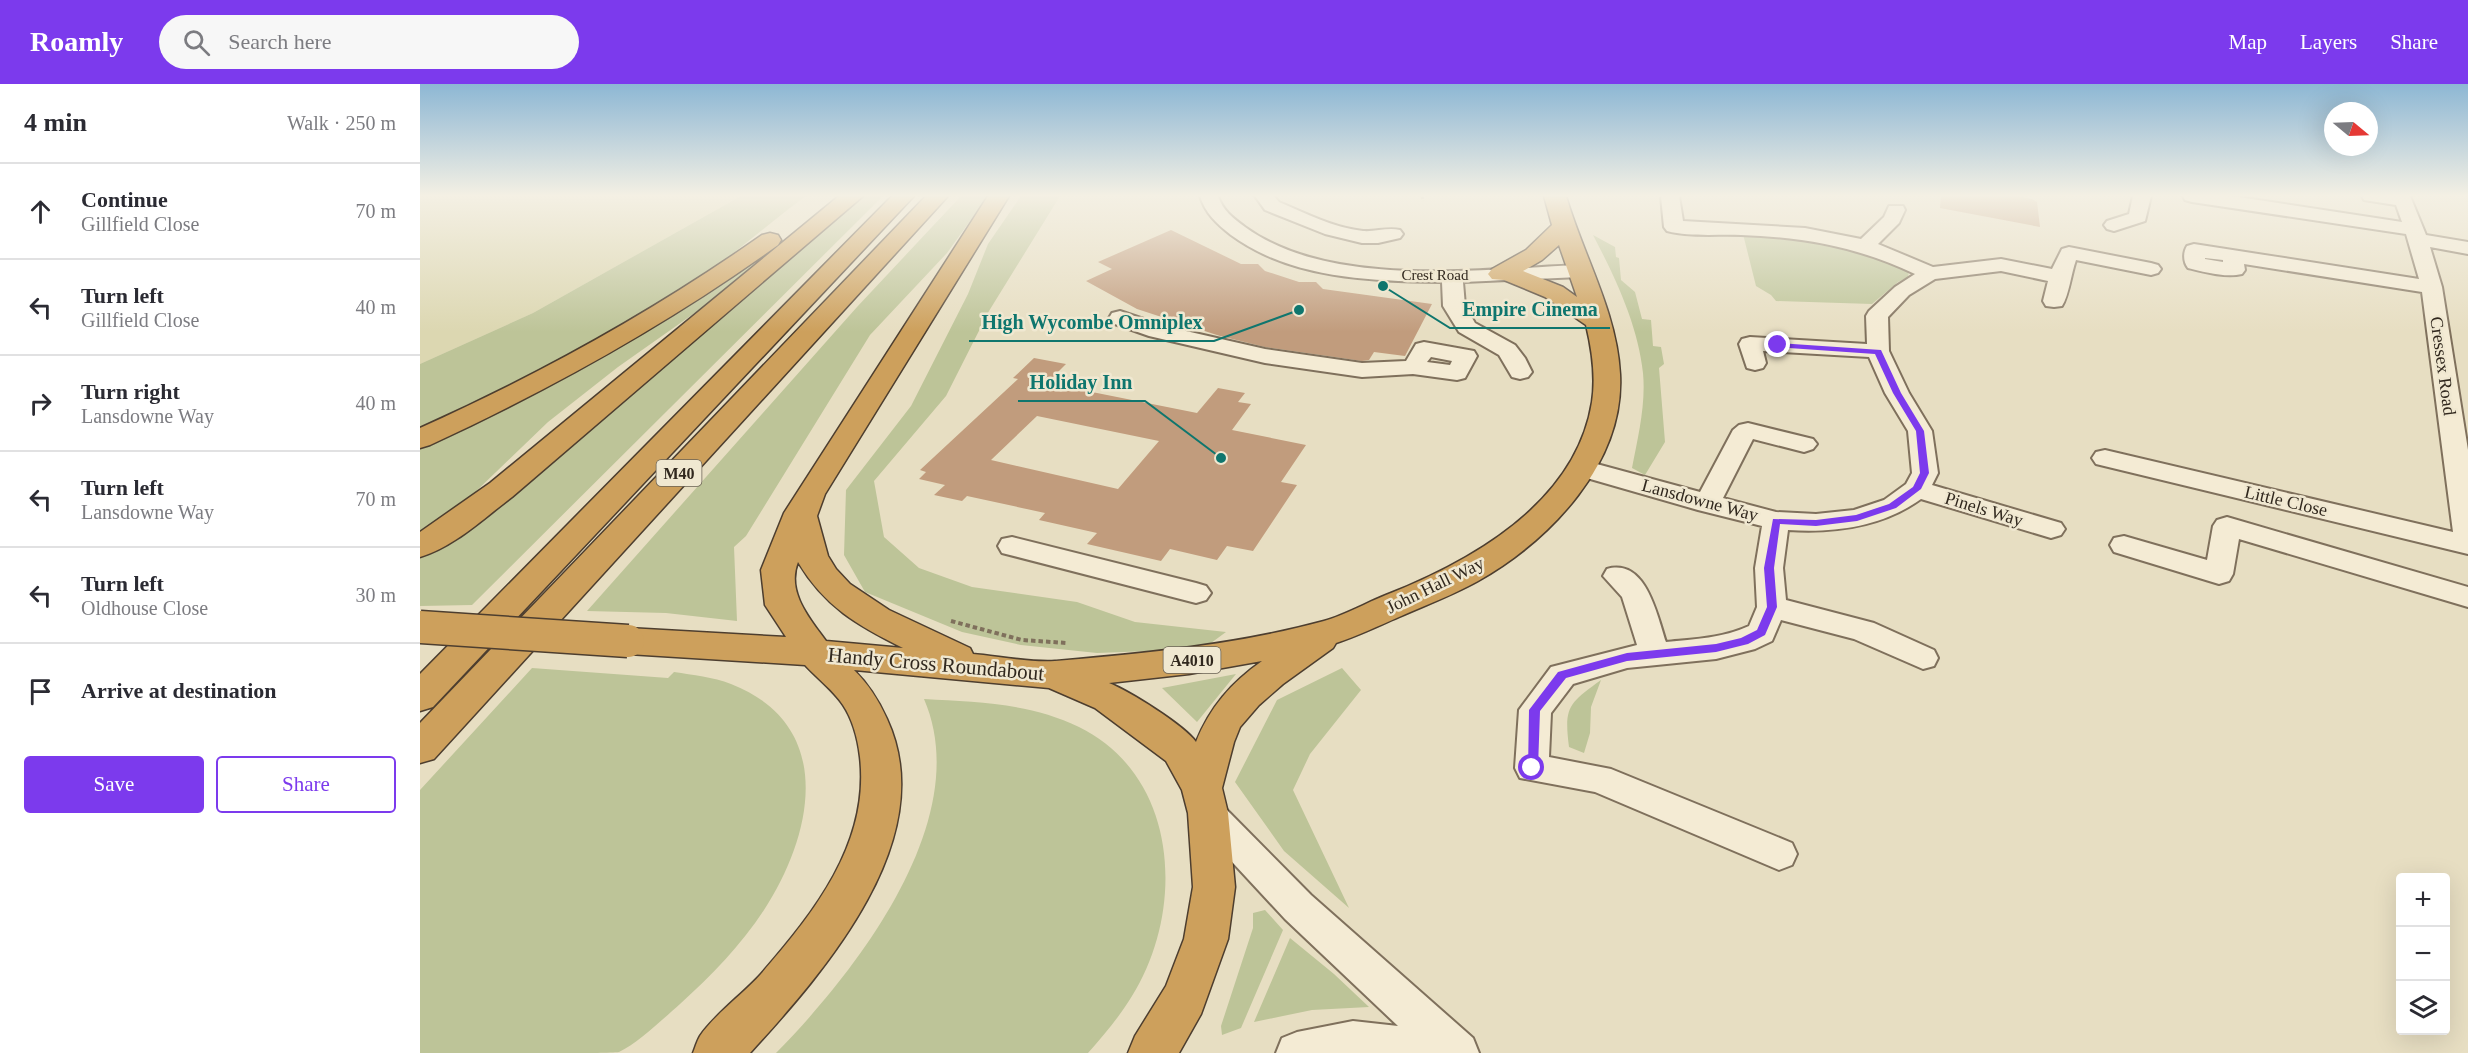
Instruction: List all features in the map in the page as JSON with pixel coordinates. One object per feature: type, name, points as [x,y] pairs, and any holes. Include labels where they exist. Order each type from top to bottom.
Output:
[{"type":"highway","points":[[420,439],[589,356],[668,309],[768,241]]},
{"type":"highway","points":[[420,546],[450,528],[501,490],[799,241]]},
{"type":"highway","name":"M40","points":[[420,697],[860,241]]},
{"type":"highway","name":"M40","points":[[420,748],[896,241]]},
{"type":"highway","points":[[815,653],[780,600],[778,570],[800,513],[971,241]]},
{"type":"highway","points":[[1504,274],[1538,254],[1552,241]]},
{"type":"highway","name":"John Hall Way","points":[[1053,675],[1190,661],[1329,633],[1441,586],[1491,558],[1529,527],[1582,468],[1600,428],[1606,402],[1608,363],[1603,336],[1568,241]]},
{"type":"highway","points":[[1504,274],[1554,292],[1598,322]]},
{"type":"highway","points":[[800,513],[814,562],[830,586],[875,617],[926,645],[983,668]]},
{"type":"highway","name":"Handy Cross Roundabout","points":[[420,627],[815,653],[1053,675],[1108,698],[1180,750],[1205,801],[1214,887],[1206,939],[1185,998],[1152,1053]]},
{"type":"highway","name":"John Hall Way","points":[[1205,801],[1212,750],[1226,719],[1235,706],[1271,675],[1329,633]]},
{"type":"highway","name":"Handy Cross Roundabout","points":[[717,1049],[776,991],[822,933],[854,883],[871,844],[882,777],[878,739],[858,697],[815,653]]},
{"type":"street","name":"Crest Road","points":[[1250,241],[1261,248],[1302,262],[1359,274],[1452,276],[1580,271]]},
{"type":"street","points":[[1846,241],[1865,246],[1930,273]]},
{"type":"street","points":[[1865,246],[1870,241]]},
{"type":"street","name":"Cressex Road","points":[[2418,241],[2432,287],[2468,540]]},
{"type":"street","points":[[2443,241],[2468,248]]},
{"type":"street","points":[[2054,301],[2059,277],[2069,253],[2151,269]]},
{"type":"street","points":[[2232,256],[2432,287]]},
{"type":"street","points":[[1917,489],[1925,473],[1920,431],[1897,393],[1878,351],[1877,316],[1902,291],[1930,273],[2001,265],[2059,277]]},
{"type":"street","points":[[1452,276],[1455,306],[1467,327],[1507,350],[1514,358],[1520,372]]},
{"type":"street","points":[[1119,318],[1157,331],[1265,356],[1362,370],[1413,367]]},
{"type":"street","points":[[1755,363],[1750,344],[1878,351]]},
{"type":"street","points":[[1707,504],[1742,435],[1748,430],[1804,444]]},
{"type":"street","name":"Little Close","points":[[2105,458],[2468,545]]},
{"type":"street","name":"Lansdowne Way","points":[[1582,468],[1776,521],[1816,523],[1857,518],[1893,506],[1917,489]]},
{"type":"street","name":"Pinels Way","points":[[1917,489],[2051,529]]},
{"type":"street","points":[[1776,521],[1769,568],[1772,607],[1761,633],[1744,641],[1716,648],[1627,657],[1562,675],[1534,710],[1532,768],[1599,779],[1779,854]]},
{"type":"street","points":[[2124,544],[2218,574],[2227,526],[2468,597]]},
{"type":"street","points":[[1012,546],[1196,593]]},
{"type":"street","points":[[1617,576],[1635,593],[1655,654]]},
{"type":"street","points":[[1772,607],[1863,630],[1923,658]]},
{"type":"street","points":[[1205,801],[1298,908],[1458,1053]]},
{"type":"street","points":[[1297,1053],[1353,1041],[1458,1053]]},
{"type":"path","points":[[945,619],[1023,640],[1078,644]]},
{"type":"shaded area","points":[[420,241],[661,241],[533,313],[420,364]]},
{"type":"green space","points":[[661,241],[748,241],[686,288],[622,327],[556,363],[420,428],[420,364],[533,313]]},
{"type":"green space","points":[[810,241],[838,241],[472,605],[420,606],[420,559],[501,502]]},
{"type":"green space","points":[[919,241],[955,241],[870,335],[746,536],[734,547],[737,621],[666,613],[587,611],[857,307]]},
{"type":"green space","points":[[990,241],[1032,241],[989,311],[946,396],[874,481],[884,537],[919,568],[972,587],[1077,602],[1135,622],[1226,632],[1207,646],[1176,650],[1097,653],[1021,645],[962,632],[865,592],[844,555],[846,490],[911,406],[968,294]]},
{"type":"green space","points":[[1596,241],[1604,241],[1615,247],[1616,257],[1619,258],[1621,280],[1635,292],[1642,319],[1651,320],[1653,346],[1661,347],[1664,364],[1659,368],[1665,442],[1645,475],[1632,468],[1643,397],[1640,355],[1631,319]]},
{"type":"green space","points":[[1745,241],[1835,241],[1909,270],[1908,277],[1898,282],[1872,304],[1776,301],[1756,286]]},
{"type":"green space","points":[[770,247],[777,247],[713,300],[618,367],[548,422],[468,499],[420,537],[420,447]]},
{"type":"green space","points":[[532,668],[668,678],[674,672],[703,676],[731,684],[765,702],[787,726],[801,753],[806,784],[803,815],[795,848],[764,910],[735,948],[680,1004],[642,1037],[619,1052],[420,1053],[420,790]]},
{"type":"green space","points":[[1342,668],[1361,690],[1310,754],[1293,790],[1349,908],[1284,851],[1235,782],[1277,700]]},
{"type":"green space","points":[[1236,674],[1197,722],[1162,688]]},
{"type":"green space","points":[[1601,680],[1591,707],[1590,733],[1584,753],[1569,747],[1568,715],[1575,701]]},
{"type":"green space","points":[[924,699],[1022,708],[1079,727],[1112,749],[1137,777],[1154,811],[1163,847],[1165,886],[1161,924],[1149,961],[1132,996],[1112,1025],[1088,1053],[776,1053],[840,980],[872,937],[899,891],[921,842],[934,794],[936,745]]},
{"type":"green space","points":[[1265,910],[1283,930],[1241,1028],[1222,1035],[1221,1026],[1253,928],[1253,913]]},
{"type":"green space","points":[[1290,938],[1334,974],[1369,1007],[1312,1010],[1254,1022]]},
{"type":"building","points":[[1145,241],[1194,241],[1241,264],[1258,264],[1265,271],[1299,282],[1316,282],[1323,289],[1432,304],[1405,356],[1374,352],[1369,360],[1362,361],[1265,347],[1220,336],[1137,309],[1086,281],[1112,269],[1098,262]]},
{"type":"building","points":[[1034,358],[1066,364],[1047,383],[1197,413],[1218,388],[1245,393],[1238,402],[1251,404],[1232,430],[1306,445],[1281,482],[1297,485],[1253,551],[1227,546],[1217,560],[1170,549],[1161,561],[1087,544],[1097,533],[1039,520],[1045,513],[967,496],[962,501],[934,495],[945,485],[919,479],[926,472],[920,470],[1018,379],[1013,378]],"holes":[[[1037,416],[1159,441],[1118,489],[991,460]]]},
{"type":"place","name":"Empire Cinema","points":[[1383,286]]},
{"type":"place","name":"High Wycombe Omniplex","points":[[1299,310]]},
{"type":"place","name":"Holiday Inn","points":[[1221,458]]},
{"type":"route","points":[[1532,768],[1534,710],[1562,675],[1627,657],[1716,648],[1744,641],[1761,633],[1772,607],[1769,568],[1776,521],[1816,523],[1857,518],[1893,506],[1917,489],[1925,473],[1920,431],[1897,393],[1878,351],[1778,345]]}]
